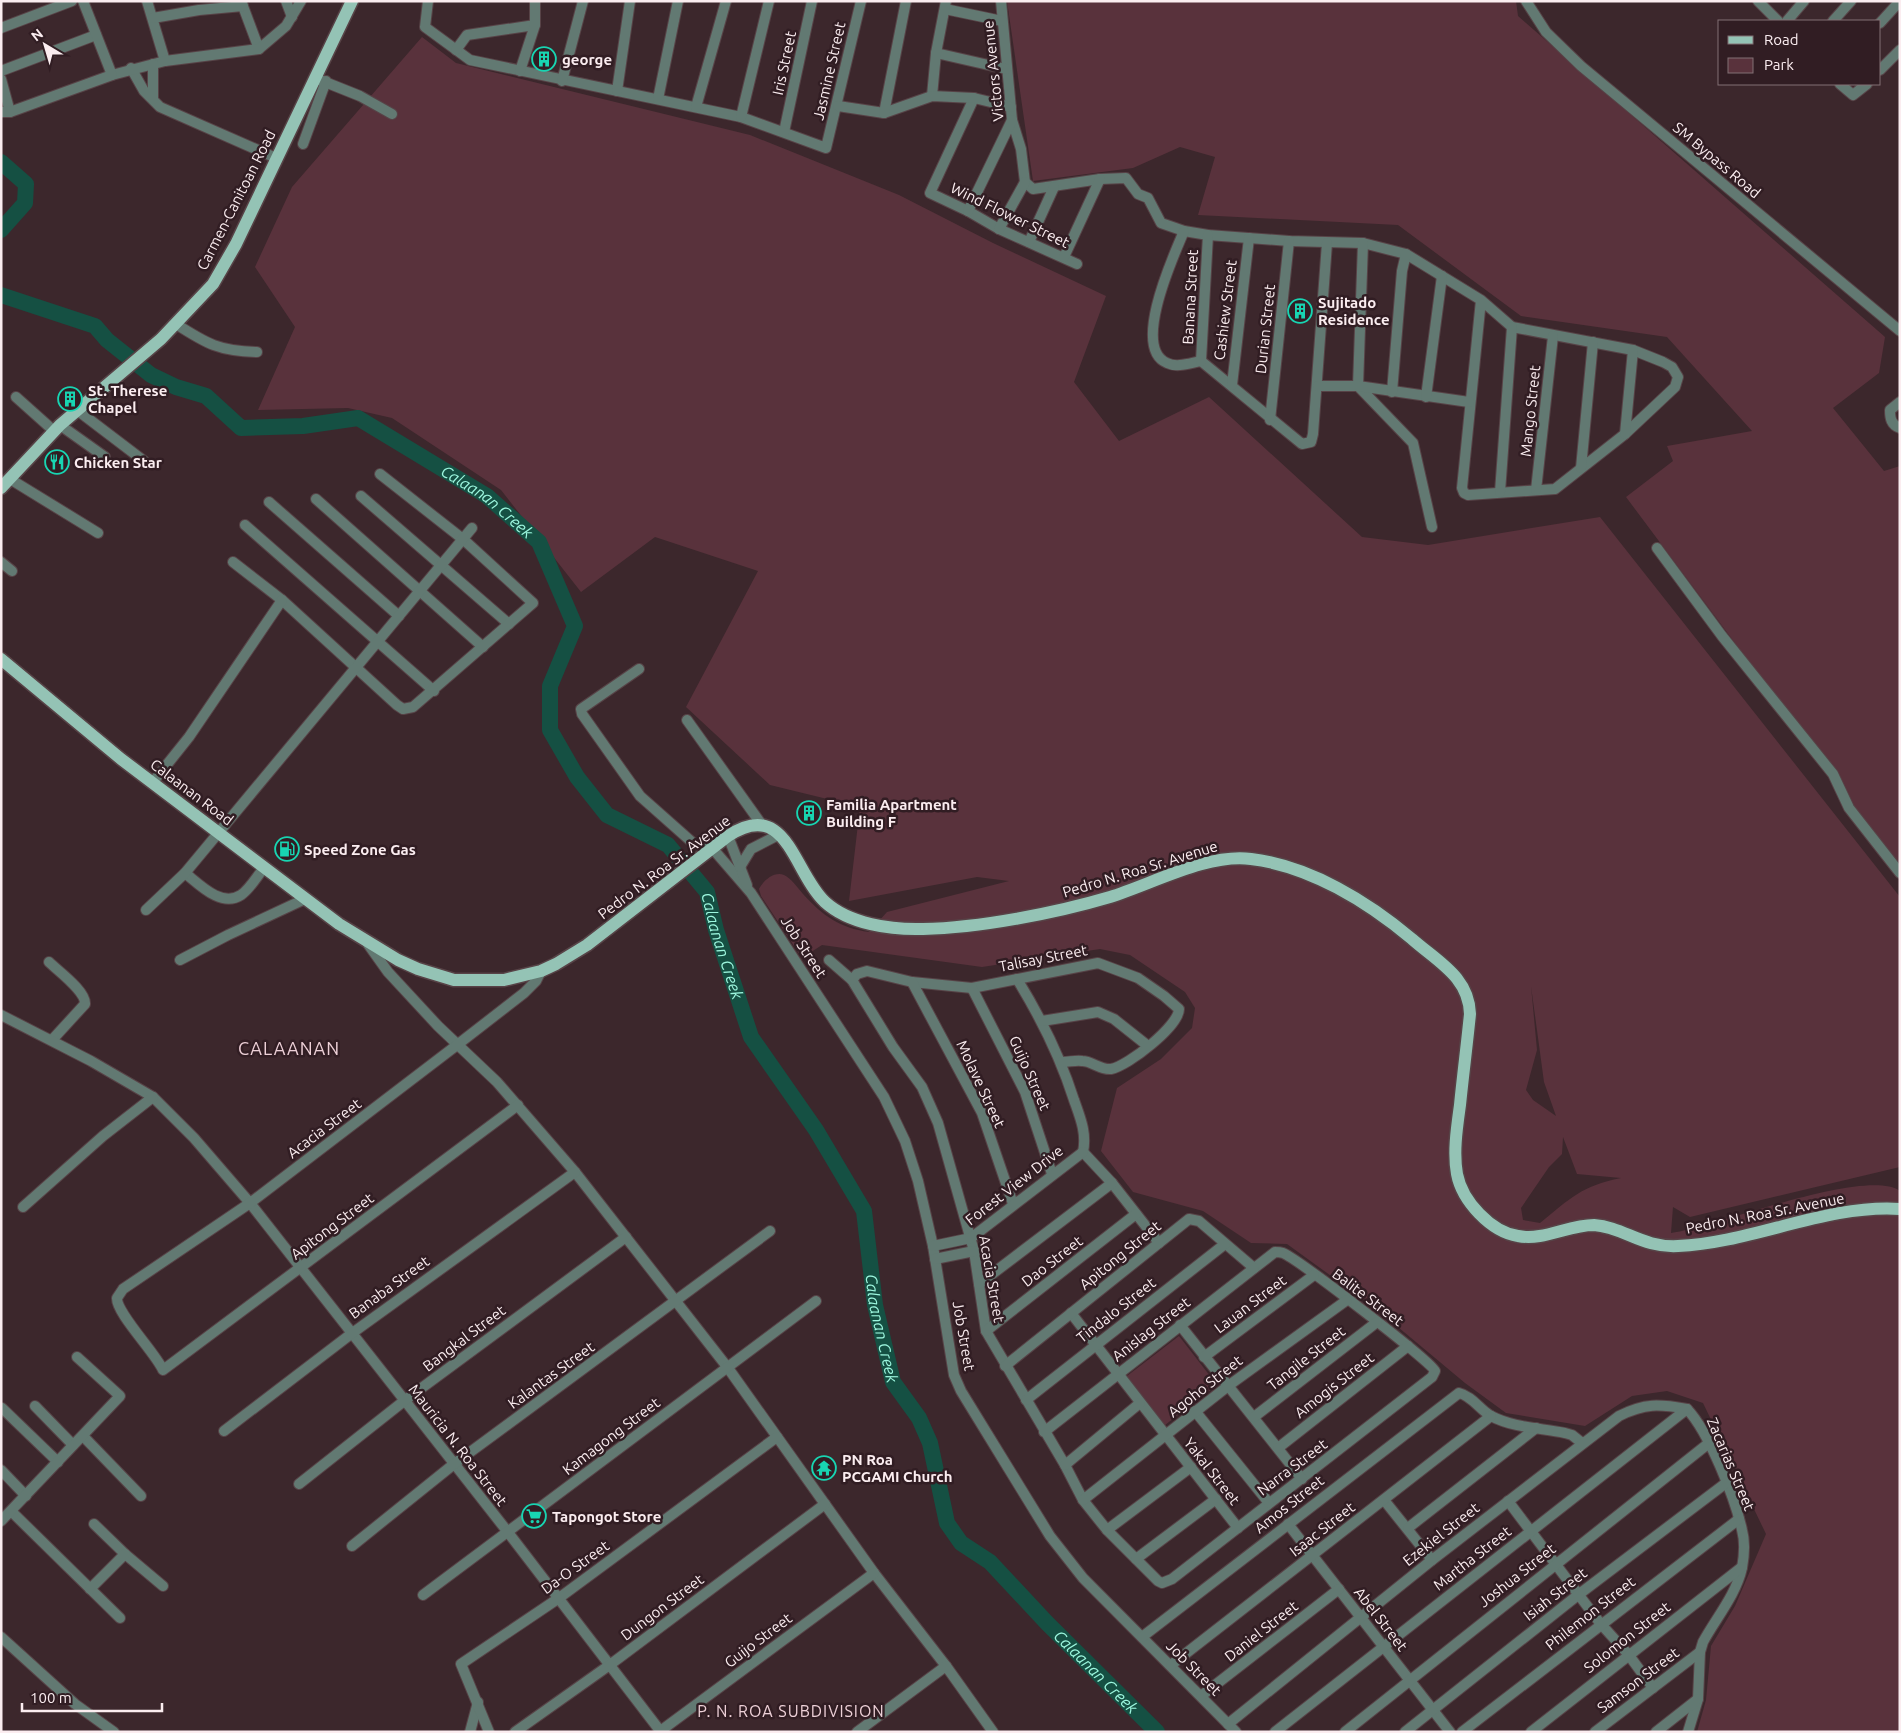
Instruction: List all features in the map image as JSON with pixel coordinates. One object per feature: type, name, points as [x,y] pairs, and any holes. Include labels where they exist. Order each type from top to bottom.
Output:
[{"type":"main road","name":"Carmen-Canitoan Road","points":[[5,483],[57,428],[176,324],[213,284],[227,262],[276,158],[320,79],[352,1]]},
{"type":"main road","name":"Calaanan Road","points":[[1,659],[121,759],[305,899],[368,944]]},
{"type":"main road","name":"Pedro N. Roa Sr. Avenue","points":[[368,944],[418,969],[454,980],[504,980],[541,971],[587,945],[728,836],[748,826],[762,825]]},
{"type":"main road","points":[[762,825],[780,834]]},
{"type":"main road","name":"Pedro N. Roa Sr. Avenue","points":[[780,834],[816,893],[826,902],[847,916],[893,928],[924,929],[977,924],[1055,911],[1110,897],[1207,863],[1232,858],[1251,859],[1281,866],[1335,887],[1394,924],[1462,982],[1470,998],[1470,1014],[1458,1123],[1457,1175],[1461,1186],[1484,1218],[1510,1234],[1520,1237],[1538,1236],[1584,1226],[1602,1226],[1647,1243],[1679,1246],[1725,1240],[1832,1216],[1884,1209],[1900,1209]]},
{"type":"street","points":[[1,28],[72,1]]},
{"type":"street","points":[[83,1],[112,75]]},
{"type":"street","points":[[147,1],[165,61]]},
{"type":"street","points":[[286,1],[292,17]]},
{"type":"street","points":[[1,79],[6,112],[131,68],[165,61],[259,49],[277,36],[292,17],[301,1]]},
{"type":"street","points":[[428,1],[424,22],[425,27],[470,60],[562,81],[741,117],[784,132]]},
{"type":"street","points":[[520,71],[535,25],[535,1]]},
{"type":"street","points":[[562,81],[583,1]]},
{"type":"street","points":[[617,91],[630,1]]},
{"type":"street","points":[[658,99],[678,1]]},
{"type":"street","points":[[696,107],[726,1]]},
{"type":"street","points":[[741,117],[769,1]]},
{"type":"street","name":"Iris Street","points":[[784,132],[812,1]]},
{"type":"street","name":"Jasmine Street","points":[[784,132],[826,148],[838,106],[862,1]]},
{"type":"street","points":[[884,113],[906,1]]},
{"type":"street","name":"Victors Avenue","points":[[1001,1],[1012,120],[1021,149],[1025,182]]},
{"type":"street","name":"SM Bypass Road","points":[[1526,1],[1546,32],[1581,66],[1900,331]]},
{"type":"street","points":[[1758,1],[1777,20]]},
{"type":"street","points":[[1787,20],[1804,1]]},
{"type":"street","points":[[1834,20],[1851,1]]},
{"type":"street","points":[[1881,22],[1900,1]]},
{"type":"street","points":[[153,18],[197,5],[242,4],[259,49]]},
{"type":"street","points":[[932,96],[936,53],[946,5],[1002,21]]},
{"type":"street","points":[[456,50],[467,34],[535,25]]},
{"type":"street","points":[[1,71],[96,35]]},
{"type":"street","points":[[1881,69],[1900,50]]},
{"type":"street","points":[[936,53],[1006,69]]},
{"type":"street","points":[[153,64],[153,99]]},
{"type":"street","points":[[131,68],[144,90],[160,108],[276,158]]},
{"type":"street","points":[[304,144],[320,79],[375,103],[392,114]]},
{"type":"street","points":[[1841,85],[1853,94],[1866,85]]},
{"type":"street","points":[[838,106],[884,113],[932,96],[974,98],[1011,108]]},
{"type":"street","name":"Wind Flower Street","points":[[974,98],[930,193],[968,211],[999,229],[1077,264]]},
{"type":"street","points":[[968,211],[1012,120]]},
{"type":"street","points":[[999,229],[1025,182],[1033,189],[1100,179],[1126,178],[1138,194],[1148,198],[1161,223],[1184,231],[1208,235],[1327,243],[1362,243],[1406,254],[1480,300],[1512,327],[1634,350],[1668,364],[1678,376],[1675,387],[1625,434],[1555,489],[1468,495],[1464,493],[1462,488],[1480,300]]},
{"type":"street","points":[[1064,257],[1100,179]]},
{"type":"street","points":[[1029,242],[1054,187]]},
{"type":"street","points":[[1184,231],[1156,300],[1154,340],[1156,354],[1167,364],[1174,366],[1201,362],[1232,385],[1270,420],[1302,444],[1311,442],[1318,386],[1327,243]]},
{"type":"street","name":"Banana Street","points":[[1201,362],[1208,235]]},
{"type":"street","name":"Cashiew Street","points":[[1232,385],[1249,238]]},
{"type":"street","name":"Durian Street","points":[[1270,420],[1289,241]]},
{"type":"street","points":[[1362,243],[1358,386],[1413,443],[1432,527]]},
{"type":"street","points":[[1392,392],[1402,271],[1406,254]]},
{"type":"street","points":[[1426,397],[1442,276]]},
{"type":"street","points":[[176,324],[202,341],[221,349],[256,352]]},
{"type":"street","points":[[1500,492],[1512,327]]},
{"type":"street","name":"Mango Street","points":[[1536,490],[1553,336]]},
{"type":"street","points":[[1581,468],[1593,342]]},
{"type":"street","points":[[1625,434],[1634,350]]},
{"type":"street","points":[[1318,386],[1358,386],[1469,402]]},
{"type":"street","points":[[16,397],[57,428],[105,457]]},
{"type":"street","points":[[1900,402],[1890,410],[1890,419],[1896,427],[1900,428]]},
{"type":"street","points":[[77,410],[144,461]]},
{"type":"street","points":[[233,562],[282,600],[356,669],[403,709],[413,707],[534,603],[532,599],[464,540],[380,474]]},
{"type":"street","points":[[5,483],[98,533]]},
{"type":"street","points":[[361,496],[509,624]]},
{"type":"street","points":[[316,499],[421,590],[483,647]]},
{"type":"street","points":[[269,502],[399,616]]},
{"type":"street","points":[[245,525],[434,690]]},
{"type":"street","points":[[146,910],[185,873],[464,540],[472,528]]},
{"type":"street","points":[[1657,548],[1678,573],[1712,622],[1833,774],[1849,808],[1900,873]]},
{"type":"street","points":[[1,562],[12,571]]},
{"type":"street","points":[[152,782],[188,737],[282,600]]},
{"type":"street","points":[[639,669],[582,709],[582,714],[640,796],[693,843],[708,852]]},
{"type":"street","points":[[687,720],[762,825]]},
{"type":"street","points":[[740,867],[751,849],[780,834]]},
{"type":"street","name":"Job Street","points":[[728,836],[751,893],[870,1075],[892,1112],[913,1164],[934,1246],[954,1375],[961,1391],[1060,1551],[1083,1578],[1236,1732]]},
{"type":"street","name":"Job Street","points":[[708,852],[751,893]]},
{"type":"street","points":[[185,873],[215,896],[233,898],[242,894],[264,868]]},
{"type":"street","points":[[180,960],[220,938],[305,899]]},
{"type":"street","points":[[368,944],[388,972],[457,1045],[518,1105],[575,1172],[728,1368],[874,1573],[946,1666],[993,1732]]},
{"type":"street","name":"Acacia Street","points":[[829,960],[852,980],[894,1047],[922,1087],[938,1122],[974,1251],[986,1331],[1065,1465],[1083,1500],[1107,1530],[1155,1579],[1162,1583]]},
{"type":"street","points":[[49,962],[80,991],[85,1000],[85,1004],[52,1040]]},
{"type":"street","name":"Talisay Street","points":[[852,980],[857,974],[867,972],[912,982],[972,988],[1098,963],[1138,978],[1164,996],[1179,1010],[1179,1014],[1174,1022],[1131,1060],[1110,1069],[1082,1060],[1062,1062]]},
{"type":"street","name":"Acacia Street","points":[[163,1370],[153,1352],[119,1309],[117,1298],[123,1289],[250,1203],[524,993],[536,980],[541,971]]},
{"type":"street","points":[[1017,979],[1042,1021],[1062,1062],[1084,1131],[1083,1152],[1112,1183],[1159,1243]]},
{"type":"street","name":"Molave Street","points":[[912,982],[982,1113],[1013,1204]]},
{"type":"street","name":"Guijo Street","points":[[972,988],[1026,1092],[1052,1174]]},
{"type":"street","points":[[1042,1021],[1098,1012],[1114,1019],[1148,1046]]},
{"type":"street","name":"Mauricia N. Roa Street","points":[[1,1015],[52,1040],[153,1097],[194,1138],[250,1203],[611,1664],[660,1732]]},
{"type":"street","points":[[23,1207],[102,1136],[153,1097]]},
{"type":"street","name":"Apitong Street","points":[[163,1370],[301,1269],[518,1105]]},
{"type":"street","name":"Forest View Drive","points":[[934,1246],[971,1238],[1083,1152]]},
{"type":"street","name":"Banaba Street","points":[[224,1431],[351,1334],[575,1172]]},
{"type":"street","points":[[979,1284],[1112,1183]]},
{"type":"street","name":"Dao Street","points":[[986,1331],[1136,1214]]},
{"type":"street","name":"Apitong Street","points":[[1005,1366],[1184,1221],[1192,1218],[1199,1221],[1254,1268]]},
{"type":"street","name":"Kalantas Street","points":[[352,1546],[454,1464],[676,1303],[770,1232]]},
{"type":"street","name":"Bangkal Street","points":[[299,1484],[404,1401],[626,1237]]},
{"type":"street","name":"Tindalo Street","points":[[1026,1400],[1225,1244]]},
{"type":"street","name":"Forest View Drive","points":[[936,1259],[974,1251]]},
{"type":"street","name":"Anislag Street","points":[[1044,1432],[1272,1254],[1279,1252]]},
{"type":"street","name":"Balite Street","points":[[1279,1252],[1314,1275],[1377,1322],[1432,1366],[1435,1371]]},
{"type":"street","name":"Lauan Street","points":[[1204,1357],[1314,1275]]},
{"type":"street","name":"Agoho Street","points":[[1083,1500],[1228,1386],[1347,1300]]},
{"type":"street","name":"Kamagong Street","points":[[423,1595],[816,1301]]},
{"type":"street","name":"Yakal Street","points":[[1071,1313],[1238,1528]]},
{"type":"street","name":"Tangile Street","points":[[1254,1417],[1377,1322]]},
{"type":"street","points":[[1180,1325],[1302,1479]]},
{"type":"street","name":"Amogis Street","points":[[1278,1448],[1408,1346]]},
{"type":"street","points":[[1,1521],[12,1512],[120,1396],[78,1357]]},
{"type":"street","name":"Narra Street","points":[[1162,1583],[1172,1579],[1302,1479],[1432,1378],[1435,1371]]},
{"type":"street","name":"Amos Street","points":[[1142,1637],[1454,1395],[1464,1394],[1491,1416]]},
{"type":"street","points":[[1065,1465],[1140,1403]]},
{"type":"street","name":"Ezekiel Street","points":[[1228,1724],[1432,1560],[1582,1443],[1620,1416],[1643,1406],[1660,1404],[1687,1409]]},
{"type":"street","points":[[35,1406],[73,1445]]},
{"type":"street","points":[[2,1408],[58,1462]]},
{"type":"street","name":"Zacarias Street","points":[[1687,1409],[1695,1418],[1709,1443],[1726,1483],[1744,1542],[1742,1566],[1736,1586],[1703,1642],[1700,1652],[1698,1699],[1688,1732]]},
{"type":"street","name":"Martha Street","points":[[1275,1732],[1687,1409]]},
{"type":"street","points":[[1195,1411],[1269,1503]]},
{"type":"street","points":[[1491,1416],[1514,1424],[1572,1436],[1582,1443]]},
{"type":"street","name":"Isaac Street","points":[[1171,1665],[1491,1416]]},
{"type":"street","points":[[1408,1528],[1536,1428]]},
{"type":"street","points":[[83,1436],[141,1496]]},
{"type":"street","name":"Da-O Street","points":[[478,1702],[461,1664],[559,1598],[777,1437]]},
{"type":"street","name":"Joshua Street","points":[[1345,1732],[1409,1679],[1709,1443]]},
{"type":"street","points":[[1107,1530],[1190,1466]]},
{"type":"street","points":[[1,1470],[26,1496]]},
{"type":"street","name":"Isiah Street","points":[[1405,1732],[1578,1595],[1726,1483]]},
{"type":"street","points":[[1136,1559],[1216,1499]]},
{"type":"street","points":[[1384,1500],[1432,1560]]},
{"type":"street","points":[[1508,1501],[1600,1624],[1628,1654],[1653,1688]]},
{"type":"street","name":"Dungon Street","points":[[515,1732],[611,1664],[825,1504]]},
{"type":"street","points":[[12,1512],[120,1618]]},
{"type":"street","name":"Philemon Street","points":[[1462,1732],[1738,1519]]},
{"type":"street","points":[[94,1524],[125,1554],[163,1586]]},
{"type":"street","name":"Abel Street","points":[[1288,1524],[1450,1732]]},
{"type":"street","points":[[90,1589],[125,1554]]},
{"type":"street","name":"Solomon Street","points":[[1531,1732],[1742,1566]]},
{"type":"street","name":"Guijo Street","points":[[660,1732],[874,1573]]},
{"type":"street","name":"Daniel Street","points":[[1202,1696],[1339,1590]]},
{"type":"street","points":[[1,1637],[75,1704],[114,1732]]},
{"type":"street","name":"Samson Street","points":[[1595,1732],[1700,1652]]},
{"type":"street","points":[[858,1732],[946,1666]]},
{"type":"street","points":[[1656,1732],[1698,1699]]},
{"type":"street","points":[[470,1732],[478,1702]]},
{"type":"street","points":[[478,1702],[489,1732]]},
{"type":"green space","points":[[1007,1],[1516,1],[1518,16],[1885,337],[1879,373],[1833,408],[1884,471],[1900,466],[1900,869],[1873,838],[1838,781],[1626,497],[1673,461],[1667,446],[1752,431],[1667,337],[1521,316],[1398,225],[1198,215],[1215,157],[1180,147],[1133,168],[1033,181]]},
{"type":"green space","points":[[422,37],[456,63],[750,135],[899,195],[993,243],[1106,296],[1074,382],[1119,441],[1209,397],[1362,537],[1428,545],[1600,517],[1900,897],[1900,1167],[1690,1217],[1673,1207],[1671,1233],[1824,1192],[1856,1187],[1882,1186],[1900,1191],[1900,1732],[1697,1732],[1706,1700],[1711,1646],[1735,1606],[1766,1534],[1703,1403],[1667,1391],[1632,1396],[1585,1426],[1506,1413],[1465,1383],[1374,1307],[1287,1244],[1251,1243],[1203,1211],[1133,1192],[1101,1151],[1117,1088],[1161,1059],[1192,1028],[1195,1008],[1185,992],[1130,955],[1100,949],[982,967],[822,945],[802,958],[761,896],[759,889],[763,883],[776,874],[787,876],[818,909],[833,920],[849,927],[869,932],[887,912],[1009,881],[977,877],[849,901],[860,807],[770,785],[686,707],[758,571],[655,537],[581,592],[501,490],[392,418],[348,408],[258,410],[295,327],[255,267],[292,187]],"holes":[[[1531,986],[1544,1082],[1556,1116],[1533,1100],[1526,1090],[1537,1050]],[[1563,1137],[1577,1174],[1621,1178],[1586,1189],[1540,1223],[1523,1220],[1521,1208],[1549,1167],[1562,1154]]]},
{"type":"green space","points":[[1179,1336],[1217,1385],[1165,1425],[1127,1376]]},
{"type":"waterway","name":"Calaanan Creek","points":[[1,162],[26,184],[25,203],[1,230]]},
{"type":"waterway","name":"Calaanan Creek","points":[[1,295],[95,326],[107,340],[151,375],[176,387],[206,396],[241,428],[303,426],[358,418],[487,496],[539,542],[575,626],[550,686],[550,730],[577,777],[607,815],[668,845],[707,892],[716,930],[751,1037],[816,1130],[864,1211],[875,1305],[893,1382],[919,1418],[930,1443],[947,1523],[961,1543],[990,1562],[1047,1623],[1157,1732]]},
{"type":"place","name":"george","points":[[544,59]]},
{"type":"place","name":"Sujitado Residence","points":[[1300,311]]},
{"type":"place","name":"St. Therese Chapel","points":[[70,399]]},
{"type":"place","name":"Chicken Star","points":[[57,462]]},
{"type":"place","name":"Familia Apartment Building F","points":[[809,813]]},
{"type":"place","name":"Speed Zone Gas","points":[[287,849]]},
{"type":"place","name":"PN Roa PCGAMI Church","points":[[824,1468]]},
{"type":"place","name":"Tapongot Store","points":[[534,1516]]},
{"type":"district","name":"CALAANAN","points":[[289,1048]]},
{"type":"district","name":"P. N. ROA SUBDIVISION","points":[[791,1711]]}]
